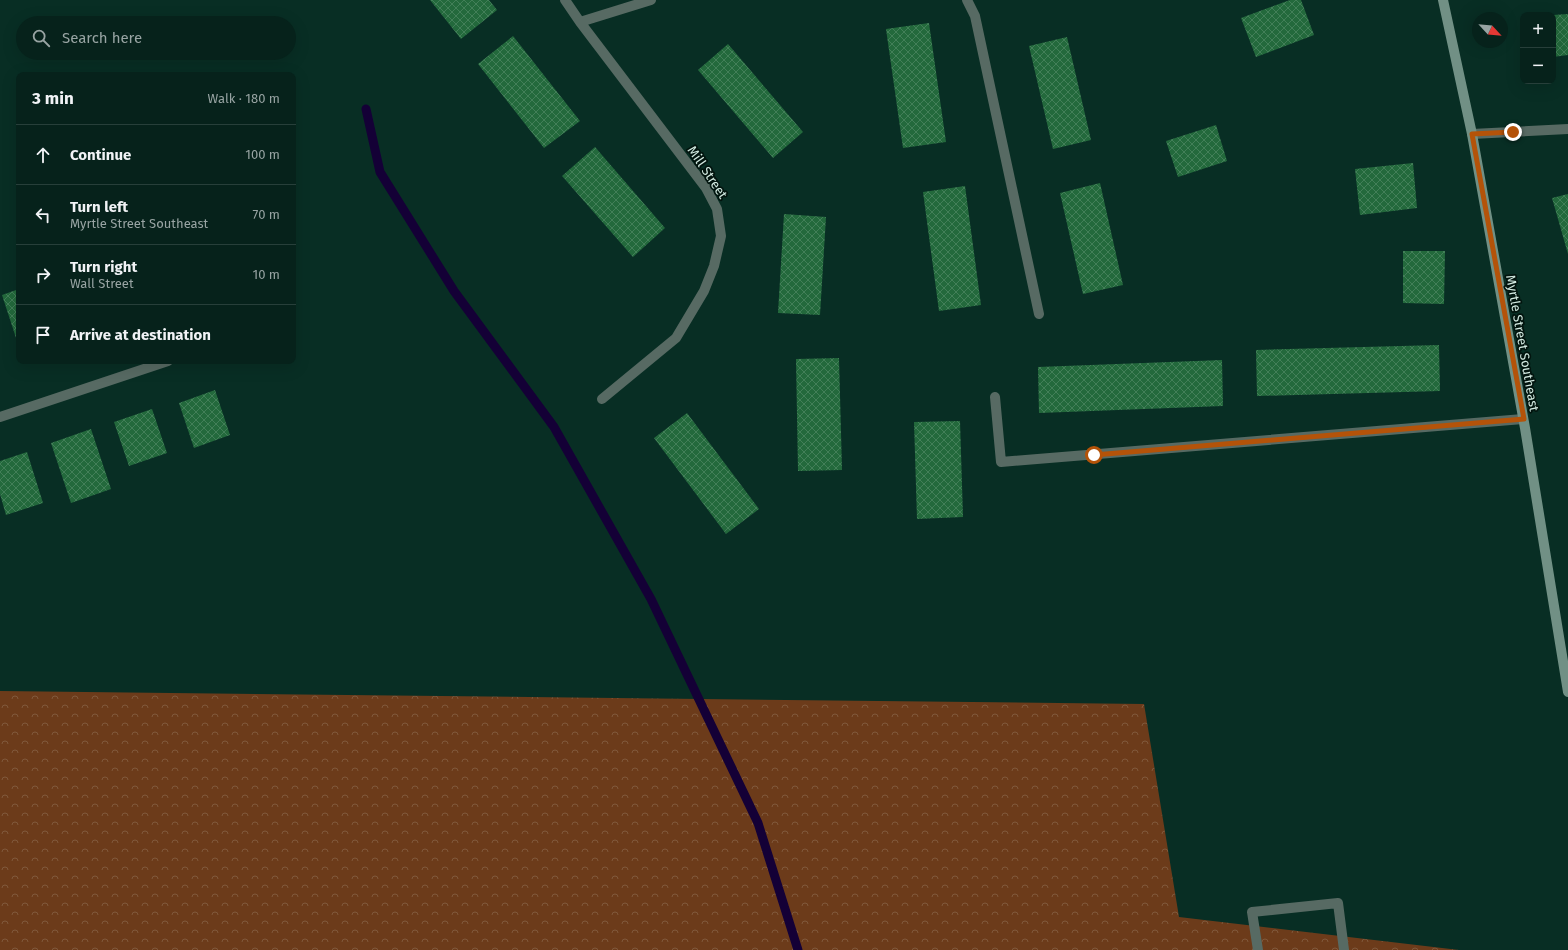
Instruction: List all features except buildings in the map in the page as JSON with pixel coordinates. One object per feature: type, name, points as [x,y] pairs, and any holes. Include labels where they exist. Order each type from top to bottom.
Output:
[{"type":"street","name":"Mill Street","points":[[565,0],[706,188],[717,209],[721,236],[714,266],[704,291],[676,338],[602,399]]},
{"type":"street","points":[[580,22],[651,0]]},
{"type":"street","points":[[967,0],[975,16],[1039,314]]},
{"type":"street","name":"Myrtle Street Southeast","points":[[1443,0],[1472,134],[1524,419],[1566,663],[1568,692]]},
{"type":"street","points":[[1472,134],[1568,129]]},
{"type":"street","points":[[0,417],[159,364]]},
{"type":"street","points":[[995,397],[1001,462],[1524,419]]},
{"type":"street","points":[[1258,950],[1252,912],[1338,903],[1344,950]]},
{"type":"green space","points":[[0,691],[1144,704],[1179,917],[1459,950],[0,950]]},
{"type":"waterway","points":[[366,109],[380,172],[454,291],[554,427],[651,599],[758,823],[798,950]]},
{"type":"route","points":[[1094,455],[1524,419],[1472,134],[1513,132]]}]
